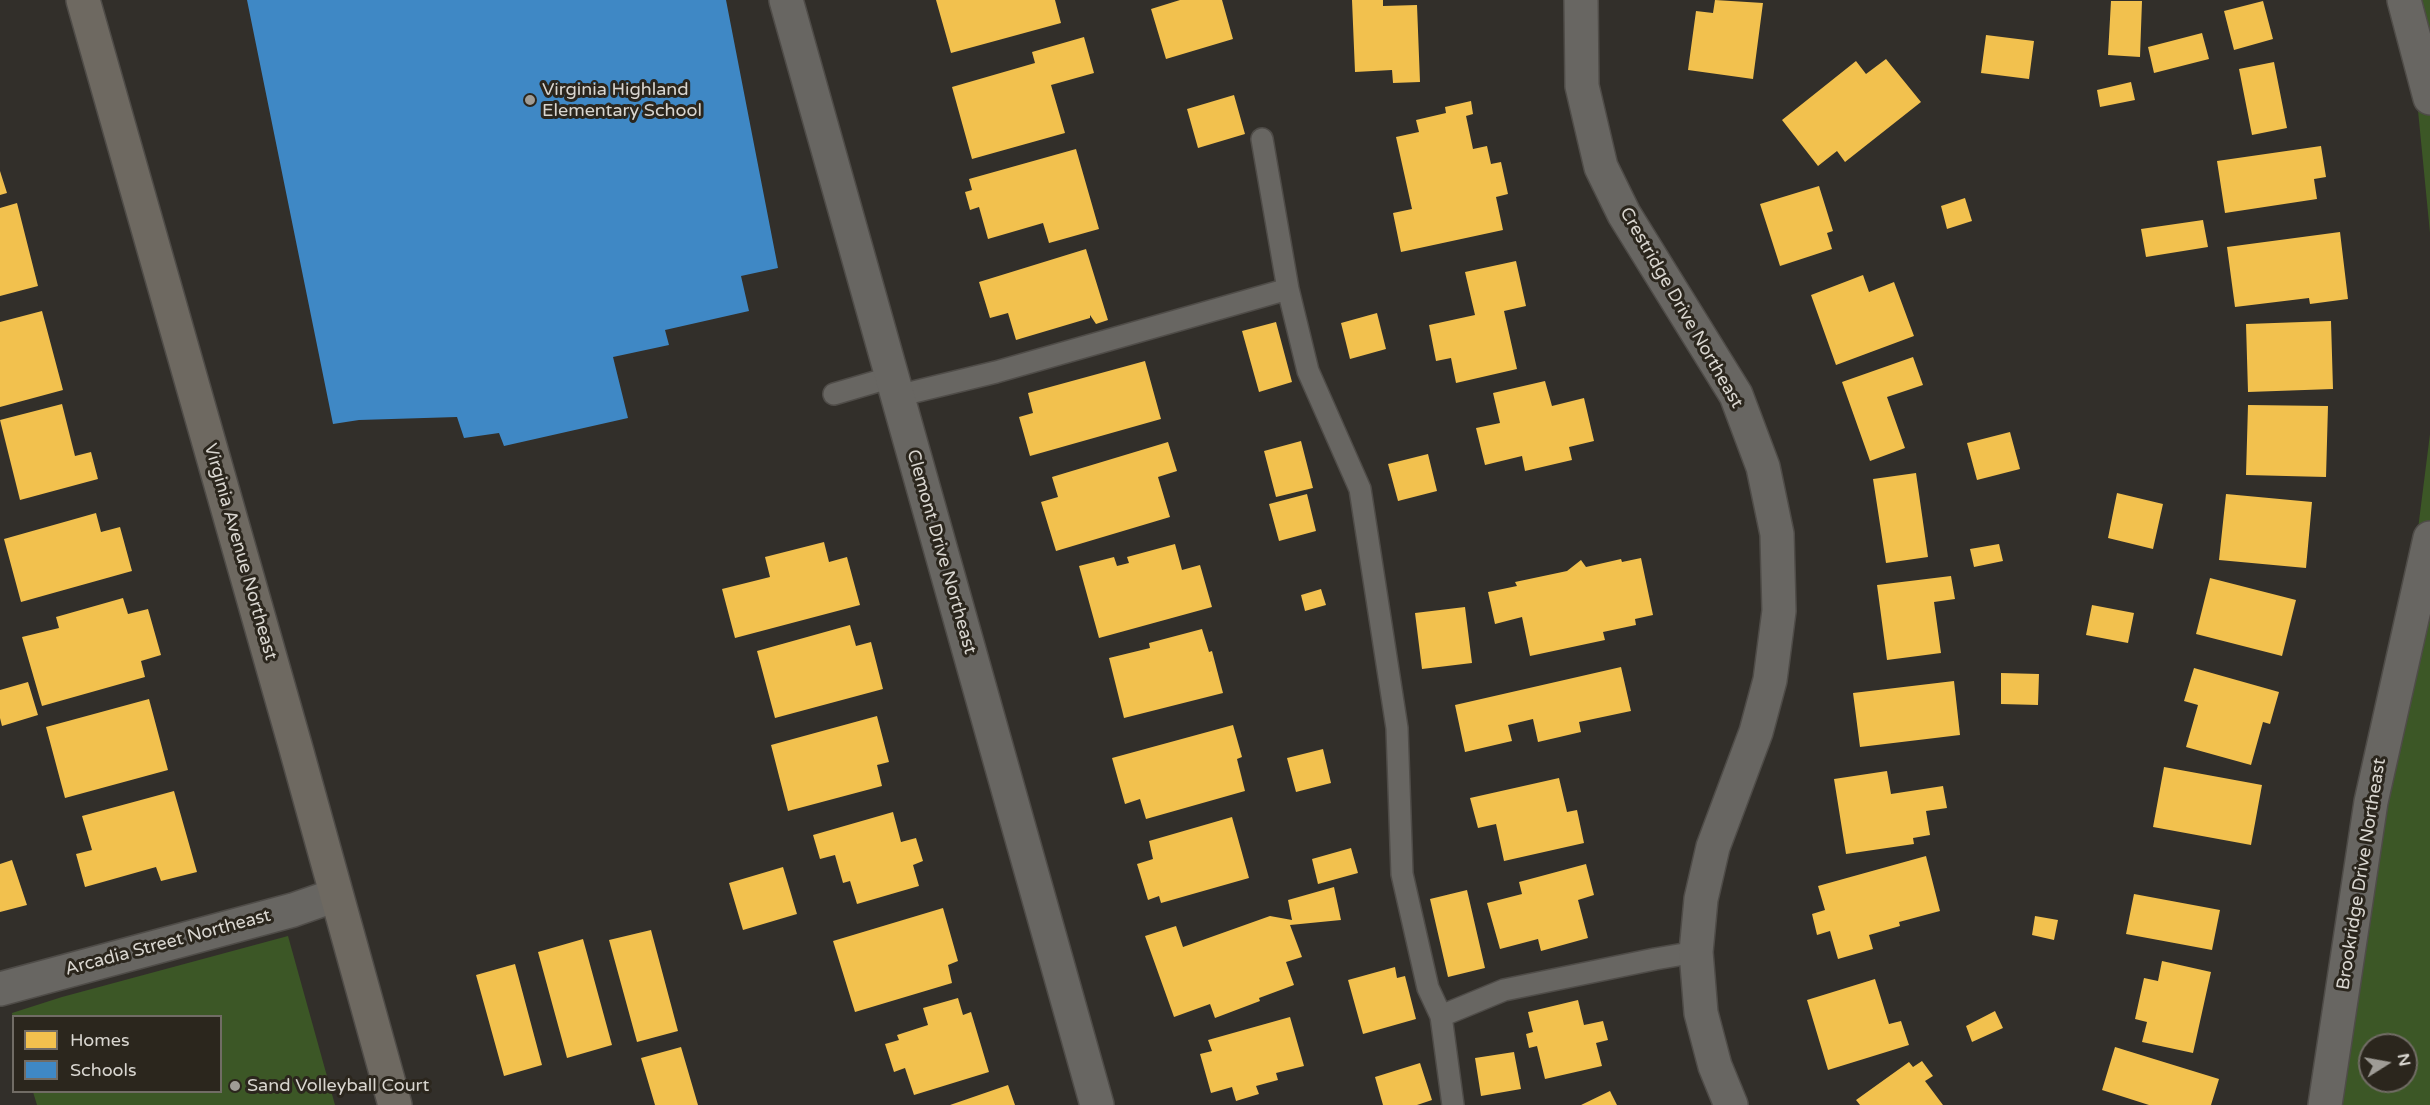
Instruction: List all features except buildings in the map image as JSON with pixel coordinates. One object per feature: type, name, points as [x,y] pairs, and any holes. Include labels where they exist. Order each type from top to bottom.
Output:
[{"type":"street","name":"Virginia Avenue Northeast","points":[[83,0],[395,1105]]},
{"type":"street","name":"Clemont Drive Northeast","points":[[786,0],[1097,1105]]},
{"type":"street","name":"Crestridge Drive Northeast","points":[[1581,0],[1582,86],[1601,167],[1624,214],[1736,395],[1763,467],[1777,534],[1779,611],[1770,680],[1756,732],[1713,847],[1701,899],[1696,952],[1701,1013],[1715,1066],[1731,1105]]},
{"type":"street","points":[[2404,0],[2430,98]]},
{"type":"street","name":"Brookridge Drive Northeast","points":[[2325,1105],[2371,802],[2430,538]]},
{"type":"street","name":"Arcadia Street Northeast","points":[[0,989],[292,910],[336,895]]},
{"type":"lane","points":[[1262,139],[1288,289],[1308,370],[1360,489],[1397,728],[1402,874],[1428,988],[1441,1016],[1454,1105]]},
{"type":"lane","points":[[834,394],[996,372],[1288,289]]},
{"type":"lane","points":[[1441,1016],[1504,990],[1696,952]]},
{"type":"green space","points":[[2398,0],[2430,0],[2430,233],[2411,39]]},
{"type":"green space","points":[[2430,434],[2430,1105],[2316,1105],[2384,798]]},
{"type":"green space","points":[[288,936],[335,1105],[37,1105],[33,1093],[222,1093],[222,1015],[12,1015],[12,1013],[62,997]]},
{"type":"place","name":"Virginia Highland Elementary School","points":[[530,100]]},
{"type":"place","name":"Sand Volleyball Court","points":[[235,1086]]}]
